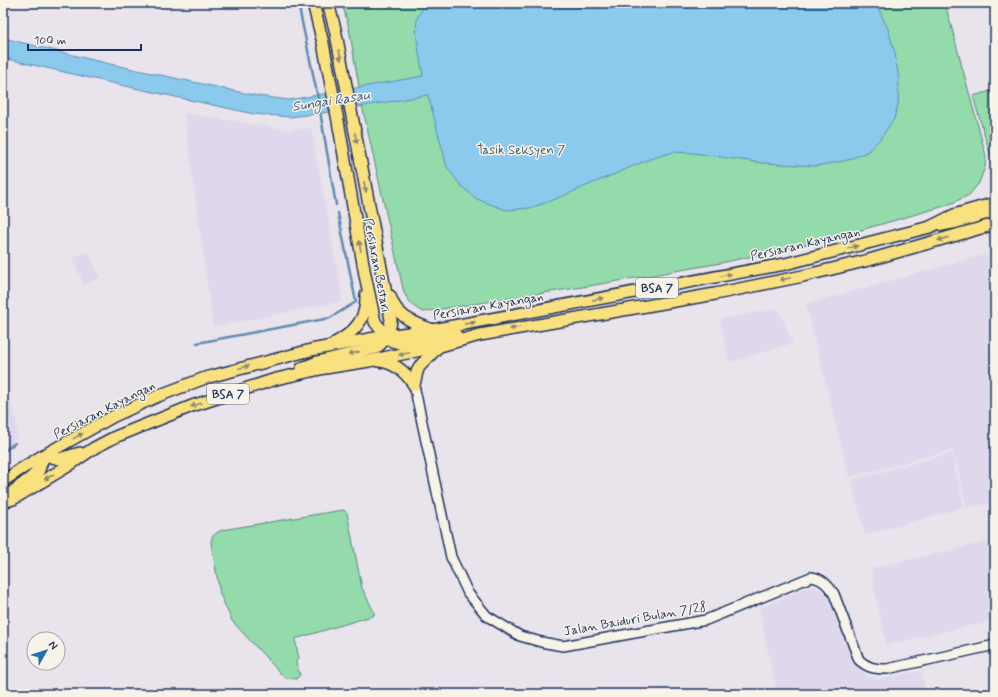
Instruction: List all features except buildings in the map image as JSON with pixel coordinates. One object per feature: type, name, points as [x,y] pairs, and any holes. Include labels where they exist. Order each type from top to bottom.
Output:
[{"type":"main road","name":"Persiaran Bestari","points":[[313,3],[323,42],[365,275],[375,322],[386,336],[391,320],[335,29],[328,3]]},
{"type":"main road","points":[[321,3],[323,17],[323,42]]},
{"type":"main road","points":[[333,3],[335,29]]},
{"type":"main road","name":"Persiaran Kayangan","points":[[3,481],[44,455],[114,416],[158,396],[205,378],[311,350],[386,336],[432,330],[785,264],[930,227],[954,215],[995,203]]},
{"type":"main road","points":[[930,227],[957,222],[995,211]]},
{"type":"main road","name":"BSA 7","points":[[3,502],[13,499],[68,466],[94,448],[115,437],[192,406],[276,379],[440,346],[480,335],[715,294],[803,276],[869,260],[995,224]]},
{"type":"main road","points":[[981,228],[995,232]]},
{"type":"main road","points":[[377,249],[392,303],[401,314],[412,322],[432,330]]},
{"type":"main road","points":[[326,348],[346,337],[361,321],[366,302],[365,275]]},
{"type":"main road","points":[[276,379],[317,362],[376,348],[382,344],[386,336],[402,344],[458,334],[480,335]]},
{"type":"main road","points":[[414,385],[419,367],[440,346]]},
{"type":"main road","points":[[369,361],[380,361],[402,370],[414,385]]},
{"type":"main road","points":[[3,499],[39,470],[44,455],[60,459],[94,448]]},
{"type":"street","name":"Jalan Baiduri Bulan 7/28","points":[[414,385],[451,556],[468,593],[487,616],[520,636],[563,646],[706,620],[811,577],[816,577],[829,586],[834,594],[859,660],[870,667],[888,669],[995,645]]},
{"type":"shaded area","points":[[184,113],[289,130],[311,128],[343,301],[213,327]]},
{"type":"shaded area","points":[[88,251],[100,278],[84,285],[72,258]]},
{"type":"shaded area","points":[[984,255],[995,261],[995,502],[967,508],[953,450],[849,477],[806,304]]},
{"type":"shaded area","points":[[778,308],[793,343],[729,362],[720,319]]},
{"type":"shaded area","points":[[3,375],[17,423],[17,435],[11,444],[3,450]]},
{"type":"shaded area","points":[[952,453],[964,507],[865,535],[851,480]]},
{"type":"shaded area","points":[[995,540],[995,620],[886,645],[871,572],[873,568]]},
{"type":"shaded area","points":[[816,587],[827,594],[859,668],[868,677],[877,680],[921,671],[926,694],[777,694],[759,609],[804,588]]},
{"type":"green space","name":"Tasik Seksyen 7","points":[[342,3],[945,3],[986,156],[985,167],[979,183],[969,195],[948,205],[826,240],[721,263],[595,285],[423,312],[412,304],[404,293],[363,110],[349,28]]},
{"type":"green space","points":[[995,90],[995,164],[993,164],[973,96]]},
{"type":"green space","points":[[343,510],[347,513],[362,588],[374,612],[374,615],[295,639],[299,659],[296,663],[300,675],[296,679],[286,678],[232,621],[220,594],[211,542],[212,537],[222,530]]},
{"type":"water","name":"Tasik Seksyen 7","points":[[427,3],[874,3],[888,29],[895,53],[899,81],[898,105],[894,119],[880,139],[867,152],[848,160],[816,166],[763,163],[693,153],[674,152],[650,159],[551,201],[530,208],[506,210],[477,199],[461,186],[447,167],[428,95],[323,113],[290,117],[254,114],[3,58],[3,38],[110,64],[258,96],[289,100],[423,76],[416,25],[419,15]]},
{"type":"waterway","name":"Sungai Rasau","points":[[298,3],[318,98]]},
{"type":"waterway","name":"Sungai Rasau","points":[[320,111],[336,205]]},
{"type":"waterway","points":[[197,343],[330,318],[356,302],[338,213]]},
{"type":"waterway","points":[[3,452],[15,443]]}]
